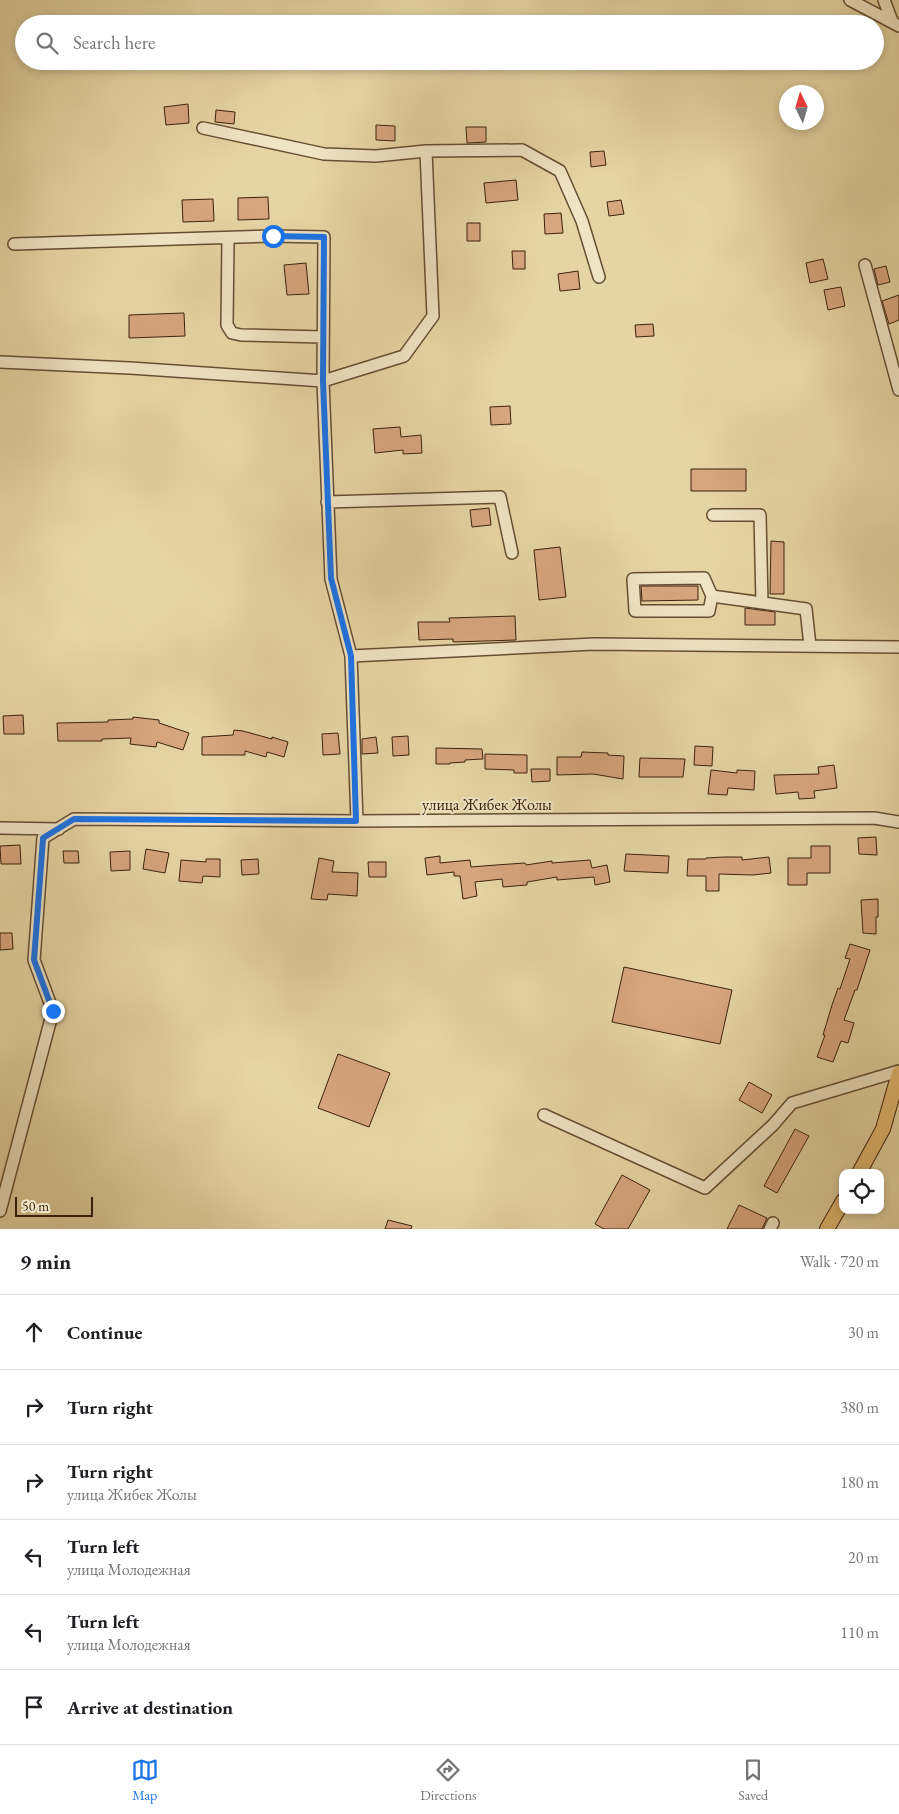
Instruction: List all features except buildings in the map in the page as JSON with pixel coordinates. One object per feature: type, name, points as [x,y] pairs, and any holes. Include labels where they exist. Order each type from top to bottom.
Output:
[{"type":"main road","points":[[861,1169],[883,1129],[899,1072]]},
{"type":"main road","points":[[827,1229],[839,1208]]},
{"type":"street","points":[[850,0],[878,15]]},
{"type":"street","points":[[884,0],[895,24]]},
{"type":"street","points":[[203,128],[324,154],[376,156],[426,151],[522,150],[560,170],[582,221],[599,277]]},
{"type":"street","points":[[0,362],[130,368],[323,381],[404,356],[433,316],[426,151]]},
{"type":"street","points":[[14,244],[324,237],[323,381],[331,578],[351,656],[356,821]]},
{"type":"street","points":[[228,238],[227,325],[232,333],[241,335],[323,337]]},
{"type":"street","points":[[865,265],[899,390]]},
{"type":"street","points":[[327,502],[500,497],[512,553]]},
{"type":"street","points":[[713,515],[760,515],[762,603]]},
{"type":"street","points":[[704,578],[712,596],[709,611],[635,611],[632,579],[704,578]]},
{"type":"street","points":[[712,596],[806,609],[810,646]]},
{"type":"street","points":[[351,656],[594,644],[899,647]]},
{"type":"street","name":"улица Жибек Жолы","points":[[59,829],[74,819],[356,821],[874,818],[899,822]]},
{"type":"street","points":[[0,828],[59,829]]},
{"type":"street","points":[[0,1211],[53,1011],[34,960],[43,838],[59,829]]},
{"type":"street","points":[[544,1114],[705,1188],[773,1125],[792,1103],[899,1072]]},
{"type":"route","points":[[53,1011],[34,960],[43,838],[74,819],[356,821],[351,656],[331,578],[323,381],[324,237],[273,236]]}]
